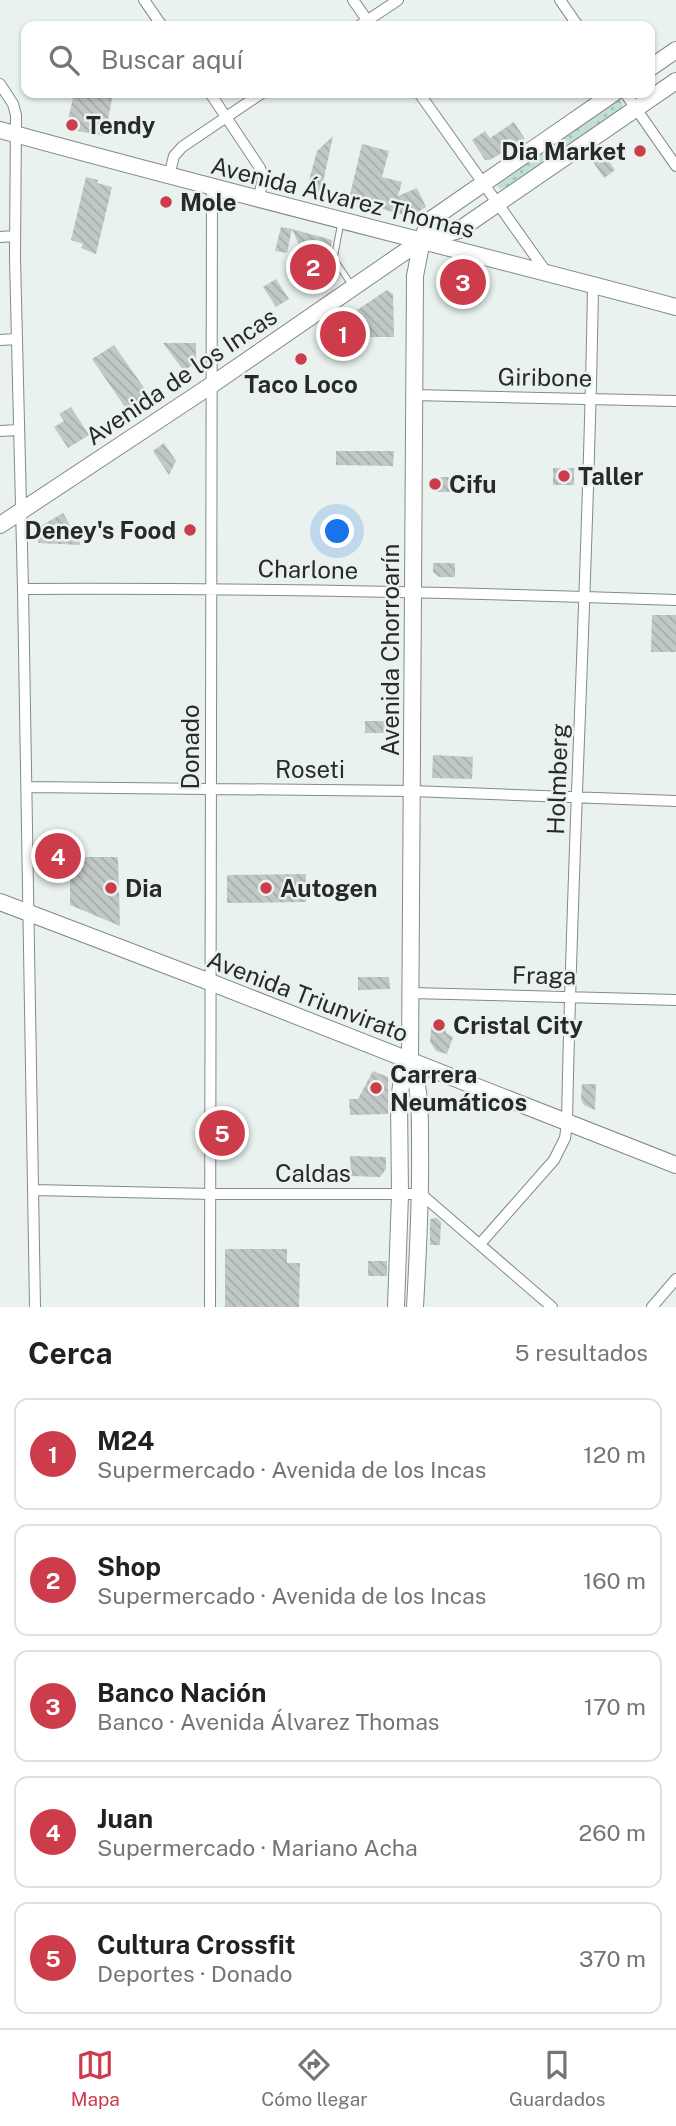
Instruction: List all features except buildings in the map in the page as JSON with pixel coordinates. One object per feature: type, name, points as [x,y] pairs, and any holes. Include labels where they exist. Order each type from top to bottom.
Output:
[{"type":"main road","points":[[655,65],[676,50]]},
{"type":"main road","name":"Avenida de los Incas","points":[[655,95],[676,81]]},
{"type":"main road","name":"Avenida de los Incas","points":[[422,240],[429,221],[607,98]]},
{"type":"main road","name":"Avenida de los Incas","points":[[0,526],[422,240],[458,230],[650,98]]},
{"type":"main road","name":"Avenida Álvarez Thomas","points":[[8,132],[676,307]]},
{"type":"main road","name":"Avenida Chorroarín","points":[[396,1307],[400,1195],[399,1100],[402,1079],[410,1061],[415,276],[422,240]]},
{"type":"main road","name":"Avenida Triunvirato","points":[[0,902],[676,1165]]},
{"type":"main road","name":"Avenida Chorroarín","points":[[410,1061],[417,1078],[419,1100],[421,1195],[415,1307]]},
{"type":"street","points":[[144,0],[159,21]]},
{"type":"street","points":[[353,0],[364,21]]},
{"type":"street","points":[[370,21],[398,0]]},
{"type":"street","points":[[560,0],[575,21]]},
{"type":"street","points":[[0,84],[13,104],[16,115],[8,132],[14,236],[23,589],[34,1307]]},
{"type":"street","points":[[214,98],[260,168],[263,177],[259,198]]},
{"type":"street","points":[[169,176],[174,156],[181,147],[255,98]]},
{"type":"street","points":[[423,98],[547,273]]},
{"type":"street","points":[[628,98],[676,166]]},
{"type":"street","name":"Donado","points":[[210,1307],[212,187]]},
{"type":"street","points":[[0,237],[14,236]]},
{"type":"street","name":"Holmberg","points":[[480,1244],[554,1160],[565,1138],[568,1123],[569,997],[592,398],[593,285]]},
{"type":"street","points":[[0,340],[16,339]]},
{"type":"street","name":"Giribone","points":[[414,395],[676,401]]},
{"type":"street","points":[[0,431],[18,430]]},
{"type":"street","name":"Charlone","points":[[23,589],[412,591],[676,600]]},
{"type":"street","name":"Roseti","points":[[27,787],[412,791],[676,801]]},
{"type":"street","name":"Fraga","points":[[411,993],[676,1000]]},
{"type":"street","name":"Caldas","points":[[33,1190],[421,1195]]},
{"type":"street","points":[[421,1195],[552,1307]]},
{"type":"street","points":[[652,1307],[676,1279]]},
{"type":"lane","points":[[341,219],[334,259],[353,286]]},
{"type":"green space","points":[[617,98],[623,104],[621,110],[508,187],[500,189],[496,184]]},
{"type":"place","name":"Tendy","points":[[72,125]]},
{"type":"place","name":"Dia Market","points":[[640,151]]},
{"type":"place","name":"Mole","points":[[166,202]]},
{"type":"place","name":"Shop","points":[[313,267]]},
{"type":"place","name":"Banco Nación","points":[[463,282]]},
{"type":"place","name":"M24","points":[[343,334]]},
{"type":"place","name":"Taco Loco","points":[[301,359]]},
{"type":"place","name":"Taller","points":[[564,476]]},
{"type":"place","name":"Cifu","points":[[435,484]]},
{"type":"place","name":"Deney's Food","points":[[190,530]]},
{"type":"place","name":"Juan","points":[[58,856]]},
{"type":"place","name":"Dia","points":[[111,888]]},
{"type":"place","name":"Autogen","points":[[266,888]]},
{"type":"place","name":"Cristal City","points":[[439,1025]]},
{"type":"place","name":"Carrera Neumáticos","points":[[376,1088]]},
{"type":"place","name":"Cultura Crossfit","points":[[222,1133]]}]
